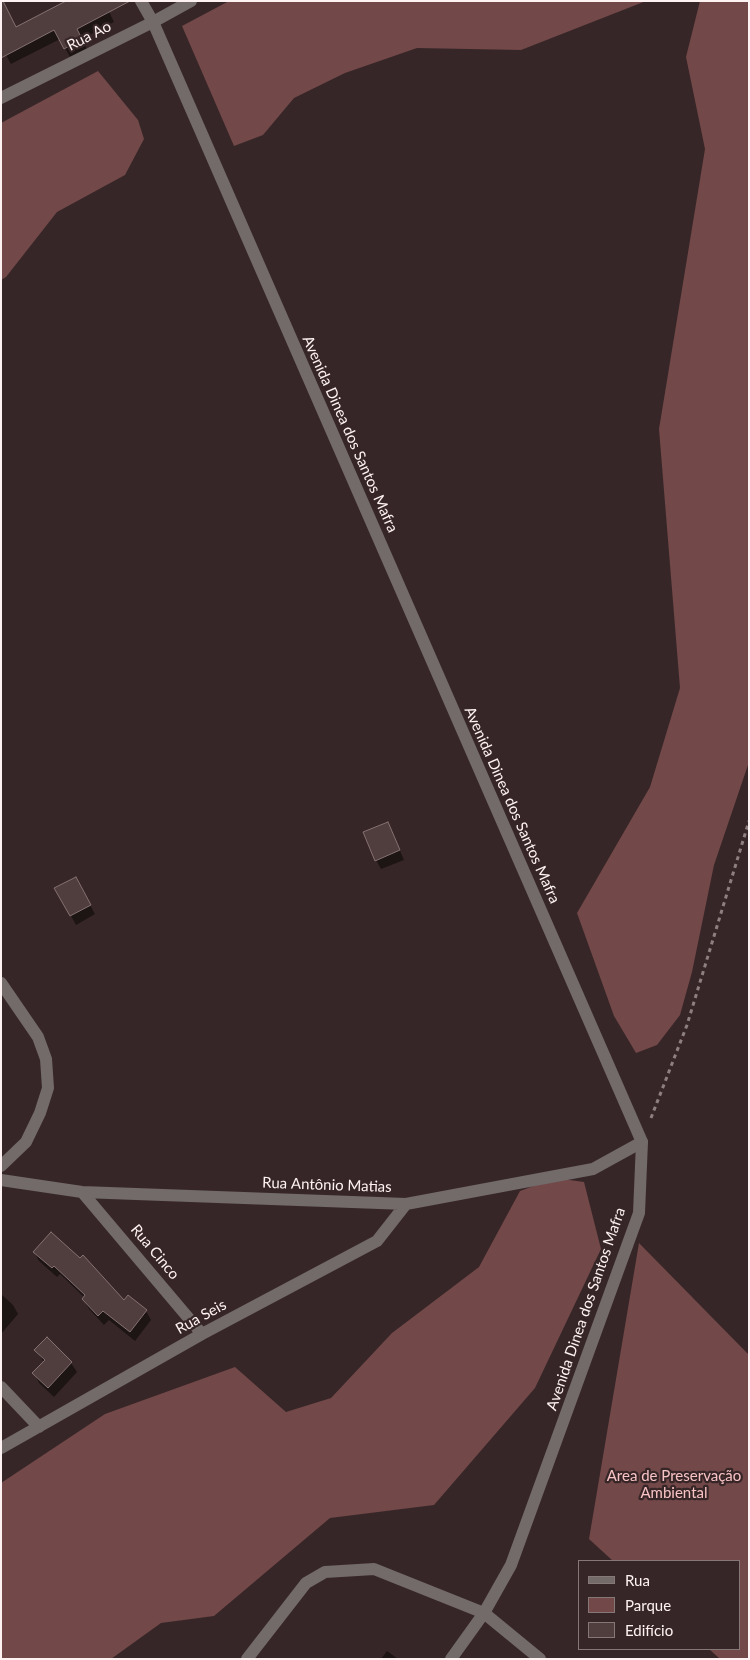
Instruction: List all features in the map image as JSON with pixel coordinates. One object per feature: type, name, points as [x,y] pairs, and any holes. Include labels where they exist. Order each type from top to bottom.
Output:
[{"type":"street","name":"Avenida Dinea dos Santos Mafra","points":[[141,1],[153,22],[642,1142],[639,1213],[512,1565],[484,1613],[451,1659]]},
{"type":"street","name":"Rua Ao","points":[[1,98],[192,1]]},
{"type":"street","points":[[1,983],[38,1037],[46,1059],[48,1088],[40,1113],[26,1142],[1,1166]]},
{"type":"street","name":"Rua Antônio Matias","points":[[1,1180],[82,1192],[406,1204],[593,1169],[642,1142]]},
{"type":"street","name":"Rua Cinco","points":[[82,1192],[202,1334]]},
{"type":"street","name":"Rua Seis","points":[[1,1448],[202,1334],[377,1241],[406,1204]]},
{"type":"street","points":[[1,1387],[39,1427]]},
{"type":"street","points":[[246,1659],[306,1583],[325,1572],[374,1568],[484,1613],[540,1659]]},
{"type":"path","points":[[642,1142],[687,1025],[749,821]]},
{"type":"green space","points":[[229,1],[646,1],[521,50],[417,48],[345,73],[294,98],[263,135],[234,146],[182,26]]},
{"type":"green space","points":[[700,1],[749,1],[749,762],[714,865],[692,972],[680,1015],[657,1045],[636,1053],[614,1016],[577,913],[650,787],[680,688],[659,429],[705,149],[686,57]]},
{"type":"green space","points":[[98,71],[138,120],[144,139],[125,175],[57,212],[6,277],[1,280],[1,123]]},
{"type":"green space","points":[[555,1178],[584,1182],[601,1249],[535,1388],[434,1505],[330,1518],[214,1616],[161,1623],[111,1659],[1,1659],[1,1483],[105,1414],[235,1367],[286,1412],[331,1398],[392,1333],[479,1267],[520,1191]]},
{"type":"green space","name":"Area de Preservação Ambiental","points":[[639,1243],[749,1355],[749,1659],[720,1659],[710,1650],[740,1650],[740,1560],[612,1560],[589,1539]]},
{"type":"building","points":[[1,1],[3,1],[16,27],[66,1],[130,1],[77,29],[82,39],[64,49],[54,30],[1,58]]},
{"type":"building","points":[[388,822],[400,850],[375,861],[363,832]]},
{"type":"building","points":[[76,877],[91,905],[70,916],[54,888]]},
{"type":"building","points":[[51,1232],[80,1258],[83,1255],[124,1300],[128,1295],[147,1310],[130,1332],[103,1311],[98,1316],[82,1299],[85,1295],[54,1266],[52,1268],[33,1252]]},
{"type":"building","points":[[47,1337],[72,1362],[48,1388],[32,1373],[45,1360],[34,1350]]}]
